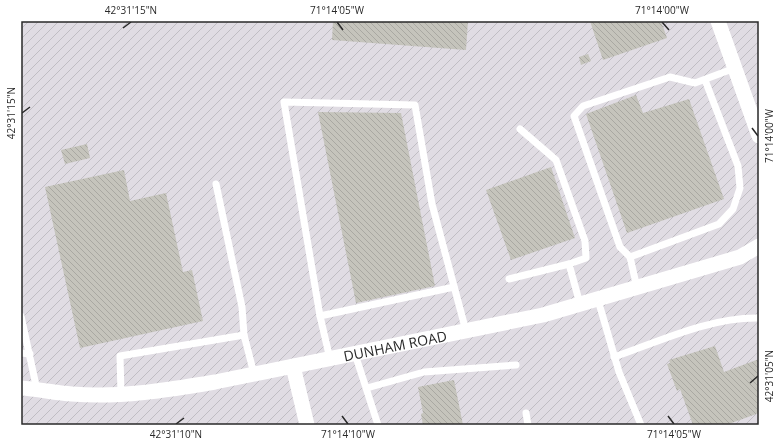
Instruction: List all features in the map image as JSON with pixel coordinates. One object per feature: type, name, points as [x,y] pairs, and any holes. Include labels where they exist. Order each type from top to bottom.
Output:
[{"type":"street","points":[[718,21],[759,136]]},
{"type":"street","name":"DUNHAM ROAD","points":[[21,388],[73,394],[122,394],[170,390],[254,374],[543,315],[740,257],[759,246]]},
{"type":"street","points":[[293,366],[304,424]]},
{"type":"lane","points":[[637,288],[630,257],[620,247],[574,116],[583,106],[670,77],[696,83],[735,68]]},
{"type":"lane","points":[[630,257],[719,224],[732,209],[740,188],[738,166],[705,80]]},
{"type":"lane","points":[[330,358],[320,316],[284,102],[415,105],[432,204],[466,331]]},
{"type":"lane","points":[[509,280],[586,258],[585,241],[556,160],[520,129]]},
{"type":"lane","points":[[216,184],[238,285],[244,335],[254,374]]},
{"type":"lane","points":[[569,264],[580,304]]},
{"type":"lane","points":[[320,316],[454,287]]},
{"type":"lane","points":[[598,300],[619,372],[641,425]]},
{"type":"lane","points":[[21,316],[37,390]]},
{"type":"lane","points":[[614,357],[703,326],[742,318],[759,318]]},
{"type":"lane","points":[[122,394],[120,356],[244,335]]},
{"type":"lane","points":[[21,353],[30,354]]},
{"type":"lane","points":[[355,354],[378,425]]},
{"type":"lane","points":[[367,388],[424,372],[516,366]]},
{"type":"lane","points":[[526,413],[528,425]]},
{"type":"shaded area","points":[[21,21],[759,21],[759,425],[21,425]]},
{"type":"building","points":[[333,21],[468,21],[466,50],[332,40]]},
{"type":"building","points":[[590,21],[661,21],[667,38],[603,60]]},
{"type":"building","points":[[588,54],[591,61],[581,65],[579,57]]},
{"type":"building","points":[[636,95],[643,113],[689,99],[724,199],[627,233],[586,114]]},
{"type":"building","points":[[318,112],[401,113],[435,286],[356,303]]},
{"type":"building","points":[[87,144],[90,158],[65,164],[61,150]]},
{"type":"building","points":[[551,167],[575,238],[511,260],[486,190]]},
{"type":"building","points":[[124,170],[130,201],[166,193],[183,272],[192,270],[203,321],[80,348],[45,187]]},
{"type":"building","points":[[715,346],[724,372],[759,359],[759,413],[726,425],[693,425],[680,389],[677,391],[667,364],[670,363],[669,360]]},
{"type":"building","points":[[454,380],[463,425],[423,425],[421,414],[423,413],[418,387]]}]
